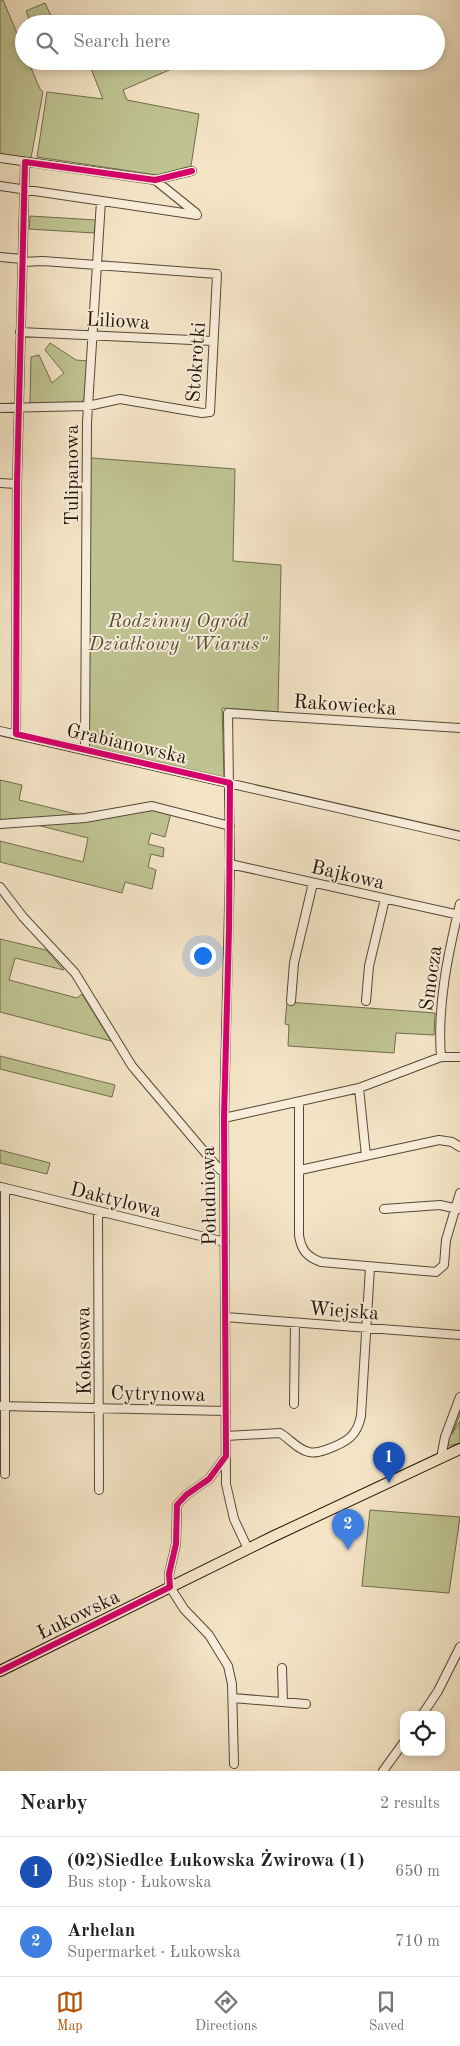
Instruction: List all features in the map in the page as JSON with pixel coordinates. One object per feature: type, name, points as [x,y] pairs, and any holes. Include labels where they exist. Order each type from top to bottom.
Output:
[{"type":"main road","name":"Łukowska","points":[[0,1671],[170,1586],[460,1449]]},
{"type":"street","points":[[0,158],[155,180],[192,171]]},
{"type":"street","points":[[16,734],[17,484],[25,162]]},
{"type":"street","points":[[0,186],[197,214],[155,180]]},
{"type":"street","name":"Tulipanowa","points":[[85,750],[88,406],[91,334],[101,201]]},
{"type":"street","points":[[0,257],[22,261],[97,265]]},
{"type":"street","name":"Stokrotki","points":[[0,408],[88,406],[120,399],[132,399],[202,413],[210,412],[217,274],[97,265]]},
{"type":"street","name":"Liliowa","points":[[20,332],[213,341]]},
{"type":"street","points":[[0,483],[17,484]]},
{"type":"street","name":"Rakowiecka","points":[[228,713],[460,728]]},
{"type":"street","name":"Południowa","points":[[228,713],[230,864],[224,1118],[226,1484],[230,1508],[248,1549]]},
{"type":"street","name":"Grabianowska","points":[[0,731],[460,836]]},
{"type":"street","points":[[0,824],[85,818],[152,806],[230,826]]},
{"type":"street","name":"Bajkowa","points":[[230,864],[459,914]]},
{"type":"street","points":[[291,1001],[294,963],[313,883]]},
{"type":"street","points":[[0,887],[23,917],[75,973],[132,1066],[219,1169],[224,1172]]},
{"type":"street","points":[[366,1001],[369,966],[385,899]]},
{"type":"street","name":"Smocza","points":[[441,1057],[439,1036],[444,973],[460,904]]},
{"type":"street","points":[[224,1118],[359,1088],[441,1057],[460,1056]]},
{"type":"street","points":[[359,1088],[366,1156]]},
{"type":"street","points":[[298,1102],[300,1170],[298,1235],[304,1251],[314,1260],[432,1272],[440,1270],[444,1265],[446,1240],[458,1209],[460,1193]]},
{"type":"street","points":[[300,1170],[438,1140],[452,1142],[460,1147]]},
{"type":"street","points":[[2,1187],[2,1406],[5,1474]]},
{"type":"street","name":"Daktylowa","points":[[2,1187],[225,1242]]},
{"type":"street","points":[[384,1208],[440,1205],[458,1209]]},
{"type":"street","name":"Kokosowa","points":[[98,1211],[99,1490]]},
{"type":"street","points":[[226,1436],[280,1433],[301,1449],[310,1453],[344,1443],[353,1437],[359,1428],[362,1416],[370,1267]]},
{"type":"street","name":"Wiejska","points":[[225,1317],[460,1335]]},
{"type":"street","points":[[294,1404],[295,1323]]},
{"type":"street","points":[[441,1458],[445,1437],[460,1397]]},
{"type":"street","name":"Cytrynowa","points":[[2,1406],[226,1411]]},
{"type":"street","points":[[226,1456],[209,1480],[186,1495],[177,1505],[176,1544],[170,1574],[170,1586],[184,1608],[209,1635],[226,1660],[231,1676],[233,1698],[234,1764]]},
{"type":"street","points":[[425,1711],[438,1691],[460,1647]]},
{"type":"street","points":[[282,1668],[283,1702]]},
{"type":"street","points":[[233,1698],[306,1704]]},
{"type":"street","points":[[383,1771],[400,1748]]},
{"type":"green space","points":[[0,0],[3,0],[15,29],[15,70],[32,70],[43,92],[31,158],[0,154]]},
{"type":"green space","points":[[45,3],[51,15],[28,15],[26,11]]},
{"type":"green space","points":[[92,70],[169,70],[123,90],[127,100],[199,114],[191,166],[157,175],[37,157],[47,92],[103,99]]},
{"type":"green space","points":[[30,216],[96,220],[94,233],[29,229]]},
{"type":"green space","points":[[50,343],[76,360],[89,361],[86,397],[81,402],[30,403],[31,357],[39,355],[52,383],[64,373],[45,350]]},
{"type":"green space","name":"Rodzinny Ogród Działkowy \"Wiarus\"","points":[[92,458],[235,469],[233,561],[281,565],[278,712],[222,708],[224,777],[87,746],[90,460]]},
{"type":"green space","points":[[0,780],[22,785],[19,800],[80,815],[0,822]]},
{"type":"green space","points":[[152,808],[171,813],[165,837],[151,833],[148,844],[164,848],[163,857],[151,854],[148,867],[156,870],[152,889],[125,882],[122,893],[0,862],[0,841],[83,862],[88,838],[29,823]]},
{"type":"green space","points":[[0,939],[46,950],[64,970],[15,958],[9,980],[77,998],[82,994],[111,1041],[0,1012]]},
{"type":"green space","points":[[287,1002],[435,1013],[434,1035],[396,1033],[394,1053],[288,1046],[289,1025],[285,1024]]},
{"type":"green space","points":[[0,1056],[115,1085],[112,1097],[0,1069]]},
{"type":"green space","points":[[0,1150],[50,1163],[47,1174],[0,1163]]},
{"type":"green space","points":[[460,1407],[460,1415],[452,1434],[460,1421],[460,1443],[448,1446],[446,1442]]},
{"type":"green space","points":[[370,1510],[460,1517],[449,1593],[362,1586]]},
{"type":"cycle path","points":[[0,1671],[170,1587],[169,1574],[176,1544],[177,1505],[186,1495],[209,1479],[226,1456],[224,1118],[229,929],[230,783],[16,734],[17,484],[25,162],[155,180],[192,171]]},
{"type":"place","name":"(02)Siedlce Łukowska Żwirowa (1)","points":[[389,1483]]},
{"type":"place","name":"Arhelan","points":[[348,1550]]}]
